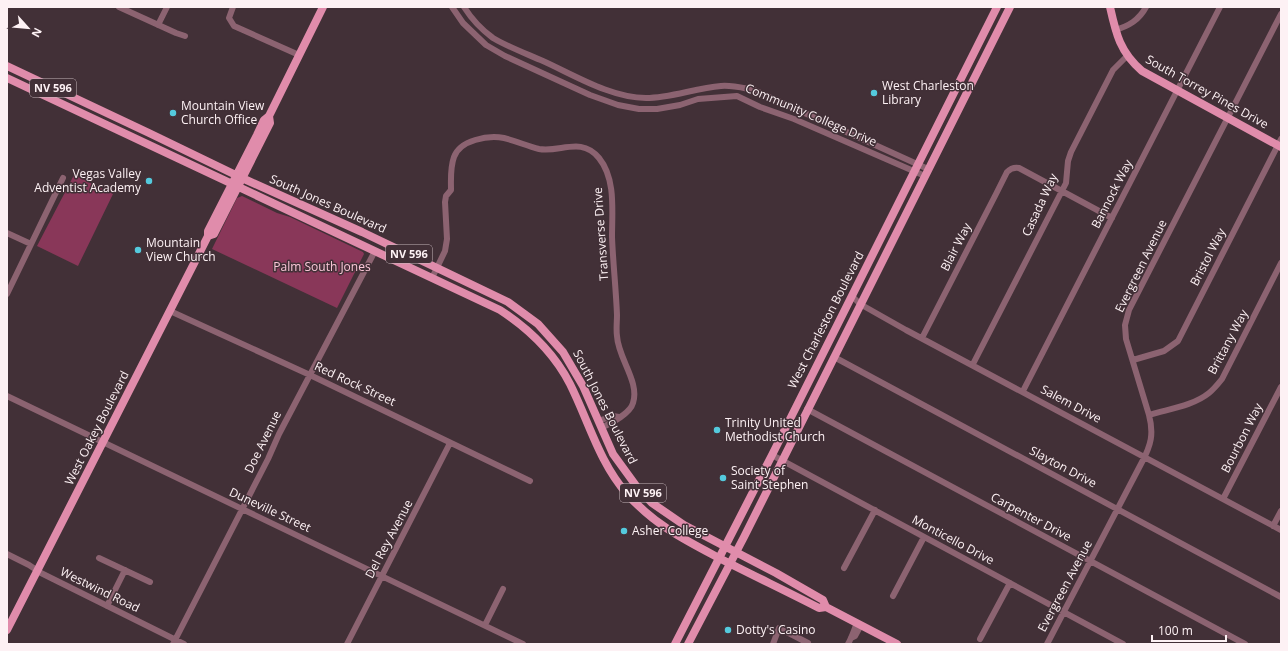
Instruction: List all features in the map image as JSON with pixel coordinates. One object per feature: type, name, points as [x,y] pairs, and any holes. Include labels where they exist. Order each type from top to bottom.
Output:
[{"type":"main road","name":"West Oakey Boulevard","points":[[7,630],[208,236],[208,231],[235,185],[264,120],[269,116],[323,7]]},
{"type":"main road","name":"West Charleston Boulevard","points":[[675,644],[772,455],[997,7]]},
{"type":"main road","name":"West Charleston Boulevard","points":[[688,644],[730,564],[1010,7]]},
{"type":"main road","name":"South Torrey Pines Drive","points":[[1110,7],[1119,42],[1127,56],[1142,71],[1227,118],[1280,144]]},
{"type":"main road","name":"South Jones Boulevard","points":[[7,66],[239,177],[500,297],[524,313],[545,331],[564,352],[583,386],[613,454],[628,476],[652,503],[684,525],[824,600],[826,607]]},
{"type":"main road","name":"South Jones Boulevard","points":[[7,78],[495,307],[517,322],[540,342],[560,367],[570,384],[606,463],[617,481],[648,515],[668,530],[730,564],[819,608],[826,607],[897,644]]},
{"type":"main road","points":[[94,119],[99,110]]},
{"type":"main road","points":[[517,322],[524,313]]},
{"type":"main road","points":[[800,424],[804,403],[802,395]]},
{"type":"main road","points":[[585,418],[592,421],[596,426],[599,424]]},
{"type":"main road","points":[[590,429],[604,436]]},
{"type":"street","points":[[119,7],[185,36]]},
{"type":"street","points":[[158,25],[167,7]]},
{"type":"street","points":[[233,7],[230,13],[229,21],[234,26],[299,55]]},
{"type":"street","name":"Community College Drive","points":[[452,7],[463,23],[486,45],[520,63],[590,95],[618,105],[639,109],[657,109],[680,105],[698,99],[737,96],[760,107],[916,168]]},
{"type":"street","name":"Community College Drive","points":[[464,7],[493,37],[526,54],[619,94],[640,98],[672,96],[696,89],[722,86],[754,90],[796,108],[927,173]]},
{"type":"street","points":[[1115,30],[1124,28],[1135,22],[1146,7]]},
{"type":"street","name":"Bannock Way","points":[[1023,391],[1220,7]]},
{"type":"street","name":"Evergreen Avenue","points":[[1047,644],[1149,448],[1152,434],[1149,415],[1126,339],[1125,325],[1129,310],[1281,14]]},
{"type":"street","points":[[463,23],[472,17]]},
{"type":"street","points":[[520,63],[526,54]]},
{"type":"street","name":"Casada Way","points":[[973,364],[1062,191],[1067,179],[1068,161],[1071,152],[1114,70],[1127,56]]},
{"type":"street","points":[[639,109],[640,98]]},
{"type":"street","points":[[778,113],[782,103]]},
{"type":"street","name":"Transverse Drive","points":[[432,278],[445,251],[447,239],[444,202],[446,196],[452,190],[450,177],[452,164],[456,153],[465,144],[485,138],[503,138],[540,149],[581,146],[594,153],[606,168],[611,194],[618,348],[634,391],[633,403],[627,413],[619,417],[615,422],[599,424]]},
{"type":"street","name":"Bristol Way","points":[[1133,360],[1164,351],[1178,341],[1280,144]]},
{"type":"street","name":"Blair Way","points":[[922,338],[1007,172],[1012,168],[1019,168],[1062,191]]},
{"type":"street","points":[[7,294],[63,178]]},
{"type":"street","points":[[1062,191],[1112,218]]},
{"type":"street","points":[[7,233],[31,244]]},
{"type":"street","name":"Doe Avenue","points":[[174,642],[279,434],[375,251]]},
{"type":"street","name":"Brittany Way","points":[[1149,415],[1199,399],[1209,393],[1222,379],[1281,263]]},
{"type":"street","name":"Salem Drive","points":[[852,296],[860,304],[922,338],[1281,530]]},
{"type":"street","name":"Red Rock Street","points":[[170,311],[414,424],[530,481]]},
{"type":"street","name":"Slayton Drive","points":[[834,357],[1281,597]]},
{"type":"street","name":"Bourbon Way","points":[[1223,499],[1281,387]]},
{"type":"street","name":"Duneville Street","points":[[7,396],[524,644]]},
{"type":"street","name":"Carpenter Drive","points":[[807,409],[1245,644]]},
{"type":"street","name":"Del Rey Avenue","points":[[347,644],[450,443]]},
{"type":"street","name":"Monticello Drive","points":[[772,455],[1064,612],[1113,642],[1123,644]]},
{"type":"street","points":[[844,568],[875,510]]},
{"type":"street","points":[[1273,526],[1281,511]]},
{"type":"street","points":[[893,596],[924,537]]},
{"type":"street","name":"Westwind Road","points":[[7,554],[174,642],[184,644]]},
{"type":"street","points":[[99,558],[150,582]]},
{"type":"street","points":[[107,606],[125,570]]},
{"type":"street","points":[[980,639],[1010,583]]},
{"type":"street","points":[[485,625],[503,589]]},
{"type":"street","points":[[848,644],[851,638],[855,636],[859,624]]},
{"type":"street","points":[[774,644],[779,628],[808,643],[807,644]]},
{"type":"green space","points":[[74,175],[113,194],[78,266],[37,246]]},
{"type":"green space","name":"Palm South Jones","points":[[242,196],[363,252],[364,254],[337,308],[212,249],[237,198]]},
{"type":"place","name":"West Charleston Library","points":[[874,93]]},
{"type":"place","name":"Mountain View Church Office","points":[[173,113]]},
{"type":"place","name":"Vegas Valley Adventist Academy","points":[[149,181]]},
{"type":"place","name":"Mountain View Church","points":[[138,250]]},
{"type":"place","name":"Trinity United Methodist Church","points":[[717,430]]},
{"type":"place","name":"Society of Saint Stephen","points":[[723,478]]},
{"type":"place","name":"Asher College","points":[[624,531]]},
{"type":"place","name":"Dotty's Casino","points":[[728,630]]}]
